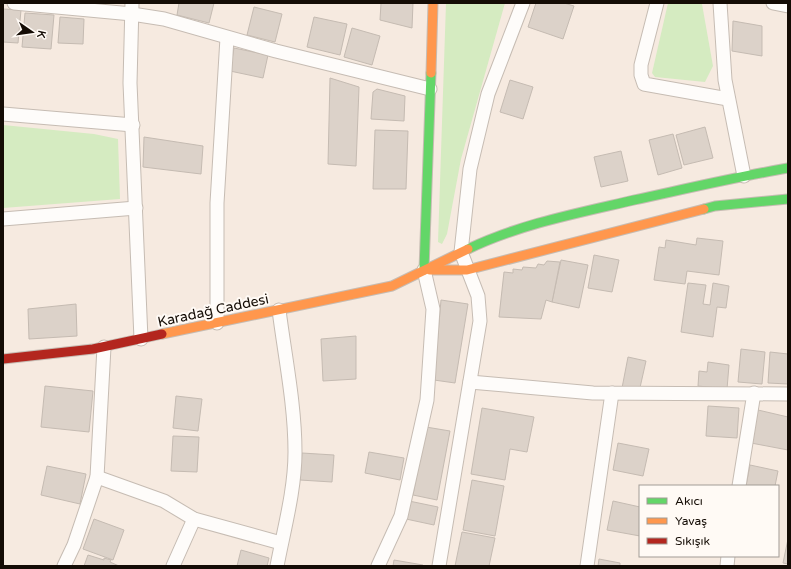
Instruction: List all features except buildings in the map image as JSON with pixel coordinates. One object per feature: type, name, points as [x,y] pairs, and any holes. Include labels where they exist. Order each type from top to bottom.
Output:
[{"type":"street","points":[[14,3],[132,9],[227,38],[430,89]]},
{"type":"street","points":[[378,566],[401,516],[426,400],[433,309],[424,270],[433,3]]},
{"type":"street","points":[[439,566],[480,321],[478,296],[461,252],[470,169],[488,94],[524,3]]},
{"type":"street","points":[[656,3],[641,66],[641,75],[644,84],[728,99]]},
{"type":"street","points":[[720,3],[725,80],[744,176]]},
{"type":"street","points":[[773,3],[788,6]]},
{"type":"street","points":[[132,9],[130,83],[141,339]]},
{"type":"street","points":[[217,323],[217,203],[227,38]]},
{"type":"street","points":[[3,114],[133,125]]},
{"type":"street","name":"Karadağ Caddesi","points":[[3,359],[104,347],[392,286],[495,236],[569,215],[744,176],[788,168]]},
{"type":"street","points":[[424,270],[467,270],[716,206],[788,199]]},
{"type":"street","points":[[3,219],[136,208]]},
{"type":"street","points":[[276,566],[289,502],[295,453],[292,409],[279,310]]},
{"type":"street","points":[[64,566],[74,545],[97,477],[104,347]]},
{"type":"street","points":[[470,382],[612,393],[788,394]]},
{"type":"street","points":[[587,566],[612,393]]},
{"type":"street","points":[[739,485],[754,394]]},
{"type":"street","points":[[97,477],[164,501],[194,519],[281,542]]},
{"type":"street","points":[[174,566],[194,519]]},
{"type":"green space","points":[[446,3],[505,3],[461,159],[447,234],[442,244],[438,242]]},
{"type":"green space","points":[[668,3],[702,4],[713,66],[705,82],[655,77],[652,73]]},
{"type":"green space","points":[[3,125],[94,134],[118,139],[120,199],[3,208]]},
{"type":"traffic: fast","points":[[424,270],[431,73]]},
{"type":"traffic: fast","points":[[468,249],[488,240],[529,226],[571,215],[711,183],[788,168]]},
{"type":"traffic: fast","points":[[704,209],[715,206],[788,199]]},
{"type":"traffic: slow","points":[[431,73],[433,3]]},
{"type":"traffic: slow","points":[[430,270],[467,270],[704,209]]},
{"type":"traffic: slow","points":[[162,334],[392,286],[468,249]]},
{"type":"traffic: jam","points":[[3,359],[93,349],[162,334]]}]
